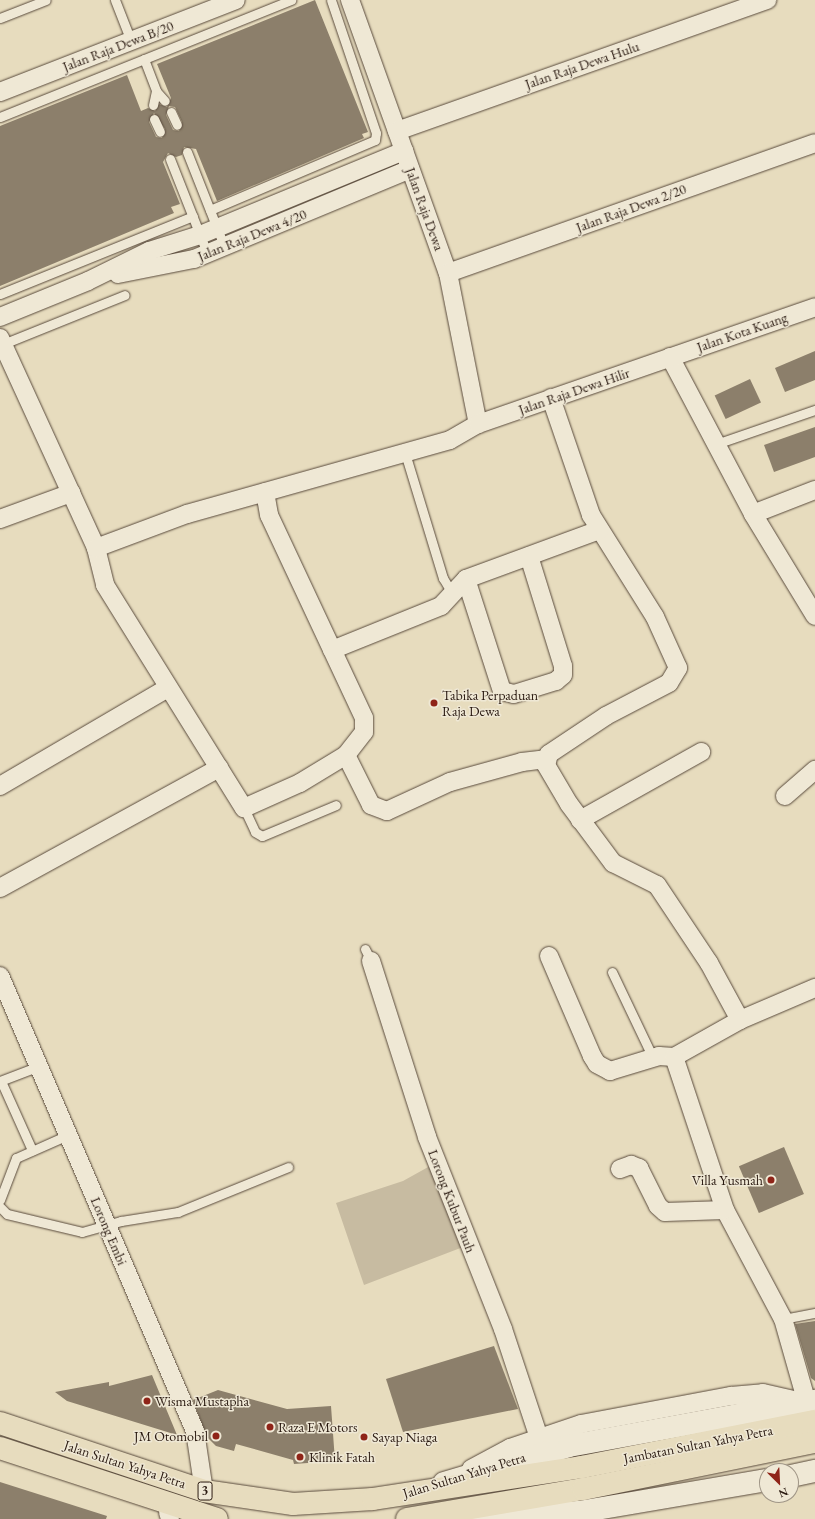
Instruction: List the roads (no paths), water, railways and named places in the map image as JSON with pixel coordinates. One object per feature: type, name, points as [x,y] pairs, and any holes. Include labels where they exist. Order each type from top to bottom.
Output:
[{"type":"highway","name":"Jambatan Sultan Yahya Petra","points":[[419,1492],[582,1467],[812,1408]]},
{"type":"highway","name":"Jalan Sultan Yahya Petra","points":[[0,1423],[204,1490],[293,1504],[373,1499],[419,1492]]},
{"type":"highway","name":"Jambatan Sultan Yahya Petra","points":[[407,1519],[583,1489],[815,1442]]},
{"type":"highway","name":"Jalan Sultan Yahya Petra","points":[[0,1448],[216,1519]]},
{"type":"main road","name":"Jalan Sultan Yahya Petra","points":[[419,1492],[448,1481],[569,1446],[812,1408]]},
{"type":"main road","points":[[799,1474],[815,1471]]},
{"type":"main road","points":[[450,1519],[579,1512],[759,1481]]},
{"type":"main road","points":[[130,1491],[172,1517]]},
{"type":"street","name":"Jalan Raja Dewa B/20","points":[[0,92],[236,0]]},
{"type":"street","name":"Jalan Raja Dewa","points":[[350,0],[448,273],[478,424]]},
{"type":"street","name":"Jalan Raja Dewa Hulu","points":[[397,131],[767,0]]},
{"type":"street","name":"Jalan Raja Dewa 2/20","points":[[448,273],[815,143]]},
{"type":"street","name":"Jalan Raja Dewa 4/20","points":[[0,317],[88,281],[149,251],[200,235],[404,151]]},
{"type":"street","name":"Jalan Raja Dewa 4/20","points":[[88,281],[186,261],[410,169]]},
{"type":"street","name":"Jalan Kota Kuang","points":[[670,357],[815,307]]},
{"type":"street","points":[[2,341],[96,548],[105,585],[244,808],[300,783],[346,755],[366,726],[332,650],[268,516],[265,492]]},
{"type":"street","name":"Jalan Raja Dewa Hilir","points":[[96,548],[188,514],[450,440],[478,424],[670,357]]},
{"type":"street","points":[[670,357],[753,514],[815,616]]},
{"type":"street","points":[[346,755],[371,805],[387,811],[450,782],[512,764],[546,759],[610,713],[661,688],[677,673],[678,662],[655,617],[599,530],[552,398]]},
{"type":"street","points":[[753,514],[815,490]]},
{"type":"street","points":[[0,519],[71,493]]},
{"type":"street","points":[[332,650],[433,610],[447,601],[452,593],[466,579],[599,530]]},
{"type":"street","points":[[466,579],[502,691],[514,694],[556,681],[563,675],[563,666],[529,556]]},
{"type":"street","points":[[0,786],[168,688]]},
{"type":"street","points":[[580,820],[701,752]]},
{"type":"street","points":[[546,759],[548,770],[580,820],[619,868],[645,876],[657,885],[709,963],[740,1020]]},
{"type":"street","points":[[0,888],[219,768]]},
{"type":"street","points":[[785,796],[815,770]]},
{"type":"street","name":"Lorong Kubur Pauh","points":[[368,955],[427,1137],[503,1329],[539,1438]]},
{"type":"street","points":[[549,956],[597,1064],[610,1071],[653,1058],[674,1057],[740,1020],[815,988]]},
{"type":"street","name":"Lorong Embi","points":[[0,976],[195,1430],[204,1490]]},
{"type":"street","points":[[674,1057],[725,1210],[783,1319],[812,1408]]},
{"type":"street","points":[[620,1169],[631,1165],[639,1168],[658,1206],[665,1212],[725,1210]]},
{"type":"street","points":[[448,1481],[504,1451],[581,1424],[731,1396],[763,1393],[812,1408]]},
{"type":"lane","points":[[0,18],[46,0]]},
{"type":"lane","points":[[115,0],[131,41]]},
{"type":"lane","points":[[0,116],[291,0]]},
{"type":"lane","points":[[210,210],[375,140],[376,133],[331,0]]},
{"type":"lane","points":[[144,59],[156,91],[165,101]]},
{"type":"lane","points":[[153,105],[156,91]]},
{"type":"lane","points":[[171,112],[177,125]]},
{"type":"lane","points":[[154,119],[160,132]]},
{"type":"lane","points":[[187,152],[224,246]]},
{"type":"lane","points":[[170,159],[208,253]]},
{"type":"lane","points":[[0,294],[193,216]]},
{"type":"lane","points":[[2,341],[125,295]]},
{"type":"lane","points":[[716,444],[815,410]]},
{"type":"lane","points":[[405,453],[444,578],[452,593]]},
{"type":"lane","points":[[244,808],[255,832],[262,836],[336,805]]},
{"type":"lane","points":[[612,972],[653,1058]]},
{"type":"lane","points":[[32,1150],[1,1081],[39,1066]]},
{"type":"lane","points":[[0,1200],[14,1161],[32,1150],[68,1135]]},
{"type":"lane","points":[[0,1207],[7,1214],[77,1232],[178,1212],[288,1167]]},
{"type":"lane","points":[[783,1319],[815,1313]]},
{"type":"place","name":"Tabika Perpaduan Raja Dewa","points":[[434,703]]},
{"type":"place","name":"Villa Yusmah","points":[[771,1180]]},
{"type":"place","name":"Wisma Mustapha","points":[[147,1401]]},
{"type":"place","name":"Raza E Motors","points":[[270,1427]]},
{"type":"place","name":"JM Otomobil","points":[[216,1436]]},
{"type":"place","name":"Sayap Niaga","points":[[364,1437]]},
{"type":"place","name":"Klinik Fatah","points":[[300,1457]]}]
